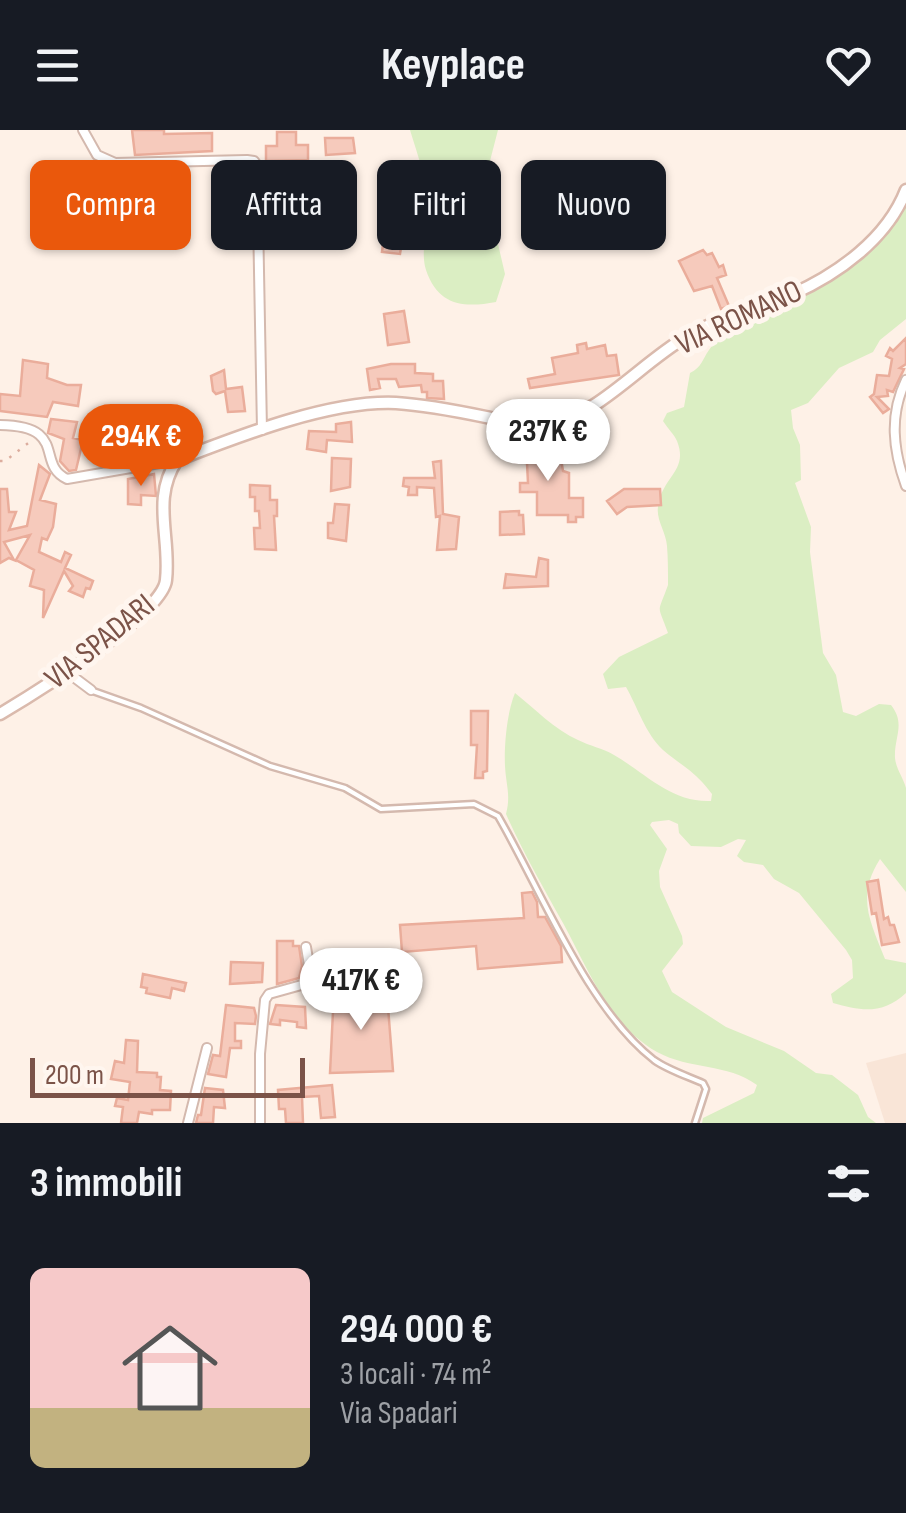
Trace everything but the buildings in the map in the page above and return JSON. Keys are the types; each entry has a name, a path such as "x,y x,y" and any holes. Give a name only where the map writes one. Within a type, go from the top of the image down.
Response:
{"street":[{"path":"0,425 28,426 42,436 50,447 57,471 68,479 177,460 262,430 257,165 246,160 114,164 97,154 84,130"},
{"name":"VIA ROMANO","path":"262,430 355,404 372,403 448,409 536,427 567,420 687,336 792,295 836,272 871,242 900,206 906,190"},
{"path":"906,380 894,412 896,455 906,486"},
{"name":"VIA SPADARI","path":"0,714 68,672 164,591 162,504 167,475 177,460"},
{"path":"68,672 91,690"},
{"path":"260,1123 265,1000 269,994 305,984 310,972 306,947"},
{"path":"188,1123 206,1048"}],"lane":[{"path":"91,690 270,766 346,788 381,809 474,804 498,816 594,994 657,1062 703,1083 706,1089 695,1123"}],"path":[{"path":"0,461 6,461 42,436"}],"shaded area":[{"path":"906,1053 906,1123 885,1123 866,1063"}],"green space":[{"path":"410,130 498,130 490,160 419,160"},
{"path":"906,207 906,319 880,340 873,352 839,368 808,403 791,410 800,445 801,480 795,483 811,527 810,552 823,653 836,675 843,712 856,716 879,704 891,705 898,718 895,758 906,788 906,892 880,859 867,897 870,921 885,959 906,963 906,993 880,1008 833,1003 831,994 853,978 852,960 799,893 774,879 763,865 744,862 737,856 746,840 738,839 721,847 691,846 679,833 678,824 669,820 652,822 650,825 667,849 659,871 660,887 683,944 662,971 672,992 726,1027 784,1051 816,1073 832,1075 858,1095 868,1117 876,1123 702,1123 703,1118 754,1093 757,1085 733,1073 657,1052 626,1027 601,995 506,814 505,748 510,709 515,693 561,731 614,755 660,786 684,797 711,801 712,794 699,779 657,743 626,687 608,689 603,674 619,657 668,633 660,609 668,585 668,565 658,507 680,460 680,451 663,421 667,413 684,407 690,373 716,342 750,317 817,287 846,268"},
{"path":"424,250 499,250 505,274 496,302 473,305 445,298 431,282"}]}
